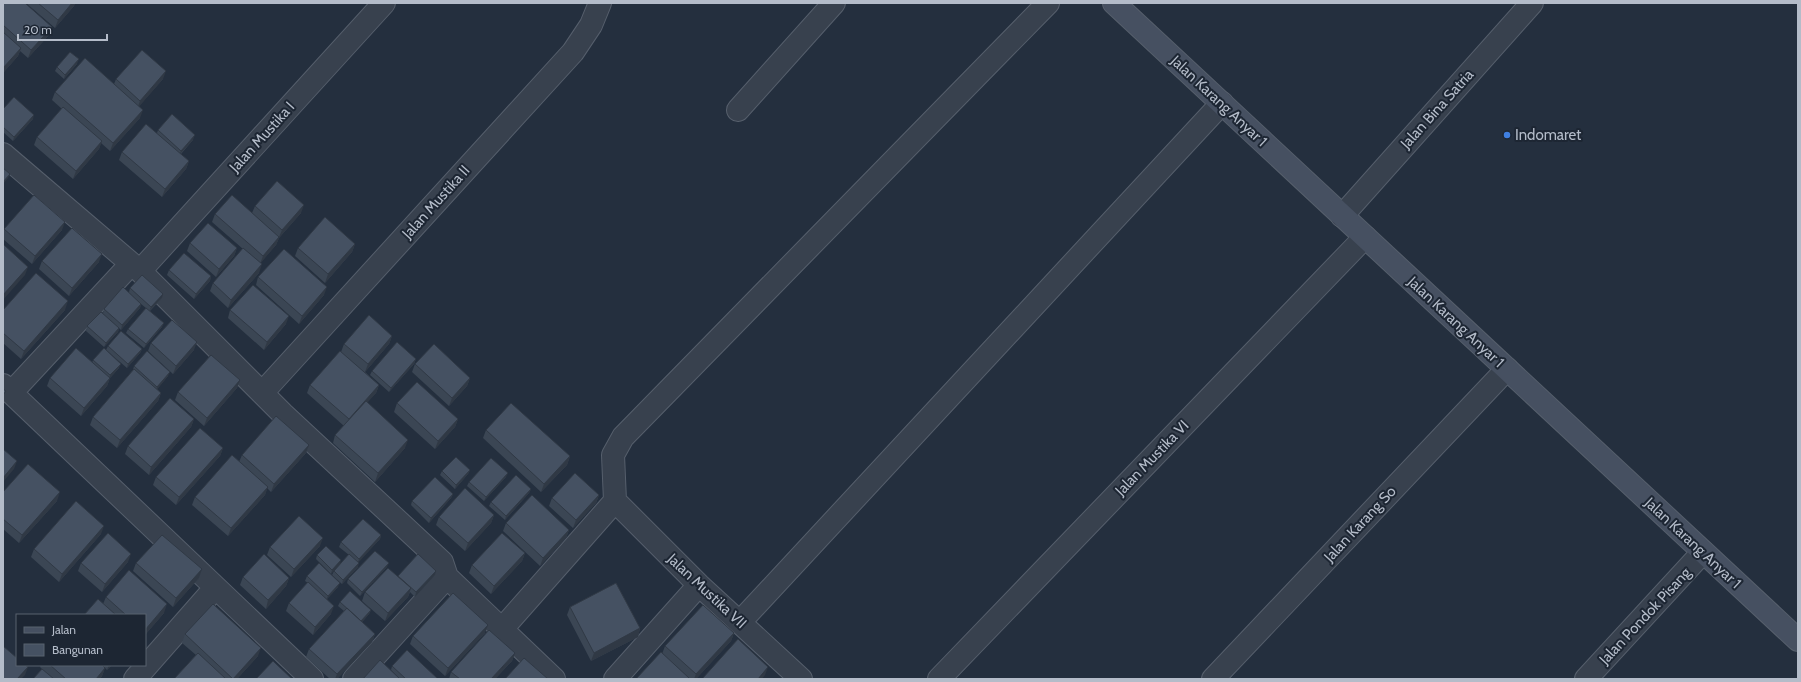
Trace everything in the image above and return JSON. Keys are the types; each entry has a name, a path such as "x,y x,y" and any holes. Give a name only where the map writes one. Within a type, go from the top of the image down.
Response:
{"main road":[{"name":"Jalan Karang Anyar 1","path":"1114,3 1798,640"}],"street":[{"name":"Jalan Mustika I","path":"7,389 135,268 384,3"},
{"name":"Jalan Mustika II","path":"262,393 573,52 591,25 600,3"},
{"path":"738,110 834,3"},
{"path":"502,629 615,501 613,455 623,437 1048,3"},
{"name":"Jalan Bina Satria","path":"1342,216 1532,3"},
{"path":"740,622 1222,103"},
{"path":"3,154 135,268 262,393 442,562 447,577 554,679"},
{"name":"Jalan Mustika VI","path":"939,679 1365,237"},
{"name":"Jalan Karang So","path":"1213,679 1507,369"},
{"path":"7,389 312,679"},
{"name":"Jalan Mustika VII","path":"615,501 699,585 801,679"},
{"name":"Jalan Pondok Pisang","path":"1586,679 1704,552"},
{"path":"354,679 447,577"},
{"path":"615,679 699,585"},
{"path":"135,679 215,588"}],"building":[{"path":"3,3 25,3 52,27 31,50 3,25"},
{"path":"38,3 72,3 58,20"},
{"path":"3,32 21,48 3,68"},
{"path":"142,50 166,71 140,101 116,79"},
{"path":"70,52 79,59 65,75 57,67"},
{"path":"85,58 143,110 113,143 55,92"},
{"path":"14,97 34,115 14,137 3,127 3,109"},
{"path":"63,107 102,141 76,171 37,137"},
{"path":"172,114 195,135 181,151 158,130"},
{"path":"146,124 189,161 165,189 122,152"},
{"path":"3,168 10,174 3,182"},
{"path":"277,181 304,205 282,230 255,206"},
{"path":"34,195 65,222 35,256 4,229"},
{"path":"232,195 279,237 263,256 215,214"},
{"path":"325,217 355,244 328,274 298,248"},
{"path":"208,223 237,248 219,269 190,243"},
{"path":"72,228 102,254 72,288 42,261"},
{"path":"3,244 28,267 3,295"},
{"path":"243,248 262,264 231,300 213,283"},
{"path":"284,249 327,287 302,316 258,277"},
{"path":"184,253 211,276 196,294 169,270"},
{"path":"36,273 68,301 24,351 3,333 3,310"},
{"path":"142,275 163,294 151,307 130,288"},
{"path":"253,285 289,316 267,342 230,310"},
{"path":"123,287 141,304 122,325 104,309"},
{"path":"146,308 164,323 146,344 128,329"},
{"path":"101,312 119,328 106,343 87,326"},
{"path":"369,315 392,336 368,364 344,344"},
{"path":"172,320 197,342 176,366 151,343"},
{"path":"121,331 142,349 128,364 108,346"},
{"path":"397,342 416,359 391,388 372,371"},
{"path":"434,344 470,378 452,398 415,364"},
{"path":"76,348 110,378 84,408 50,378"},
{"path":"104,348 121,364 110,375 93,360"},
{"path":"147,351 170,372 157,387 134,366"},
{"path":"340,351 379,385 349,419 310,385"},
{"path":"211,355 240,380 207,418 178,392"},
{"path":"134,369 161,393 120,440 93,417"},
{"path":"417,382 458,419 438,441 397,403"},
{"path":"170,398 194,419 151,467 128,446"},
{"path":"366,401 408,440 378,473 335,435"},
{"path":"511,403 570,456 544,484 486,430"},
{"path":"276,416 309,445 274,484 242,455"},
{"path":"200,428 223,448 179,497 156,477"},
{"path":"3,449 17,461 3,478"},
{"path":"232,455 268,487 231,528 195,497"},
{"path":"456,457 470,470 456,485 442,471"},
{"path":"491,458 508,473 486,497 469,482"},
{"path":"28,464 60,492 22,535 3,519 3,492"},
{"path":"575,473 599,495 576,520 552,498"},
{"path":"516,475 531,489 506,516 491,502"},
{"path":"435,477 453,494 431,518 412,501"},
{"path":"465,488 494,515 468,543 439,517"},
{"path":"532,495 569,530 543,558 506,523"},
{"path":"76,501 104,526 62,574 34,549"},
{"path":"299,516 323,538 294,569 270,547"},
{"path":"363,519 381,535 359,559 341,542"},
{"path":"108,533 131,554 105,584 81,563"},
{"path":"502,533 525,553 494,586 472,565"},
{"path":"162,535 202,569 176,598 136,563"},
{"path":"326,546 341,560 332,570 317,555"},
{"path":"375,551 389,563 362,592 348,579"},
{"path":"264,554 289,578 268,600 243,577"},
{"path":"349,554 359,563 343,580 334,571"},
{"path":"418,554 436,571 416,592 398,576"},
{"path":"319,563 340,583 328,596 307,576"},
{"path":"388,568 411,588 388,613 365,592"},
{"path":"129,570 167,604 146,629 146,614 125,614 106,597"},
{"path":"308,582 334,606 315,627 289,603"},
{"path":"616,583 640,628 594,653 570,607"},
{"path":"350,591 371,610 361,621 340,602"},
{"path":"453,593 488,625 448,668 413,636"},
{"path":"98,599 115,614 85,614"},
{"path":"213,604 261,648 233,679 185,634"},
{"path":"703,605 734,633 696,674 665,646"},
{"path":"347,608 375,634 337,674 309,649"},
{"path":"489,630 515,653 491,679 460,679 451,672"},
{"path":"738,639 768,667 758,679 702,679"},
{"path":"3,646 16,657 16,666 28,667 17,679 3,678"},
{"path":"407,650 438,679 406,679 392,666"},
{"path":"661,652 689,678 636,679"},
{"path":"198,653 226,679 174,679"},
{"path":"524,658 548,679 505,679"},
{"path":"380,660 400,679 363,679"},
{"path":"273,661 292,679 256,679"},
{"path":"51,666 103,666 105,668 96,679 66,679"},
{"path":"42,669 54,679 33,679"}],"place":[{"name":"Indomaret","path":"1507,135"}]}
